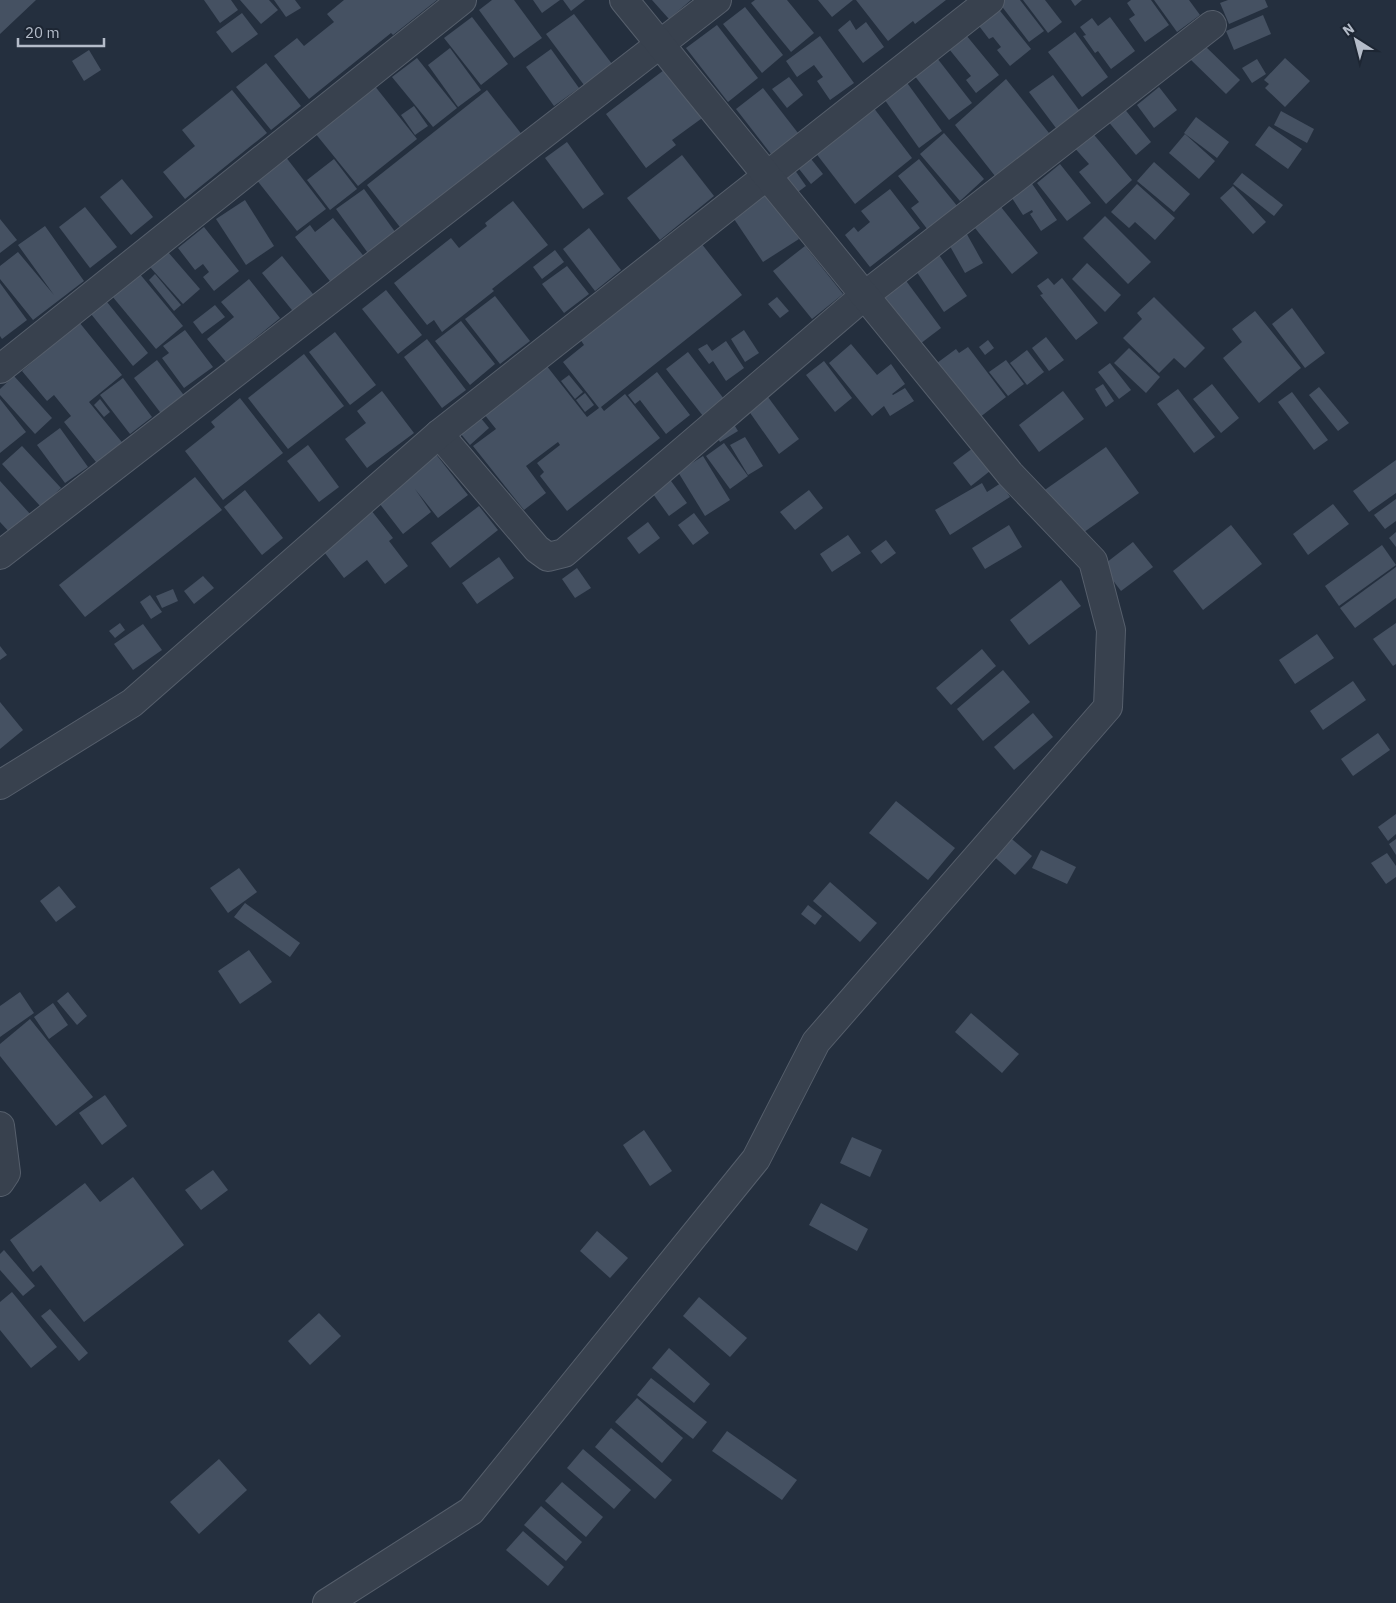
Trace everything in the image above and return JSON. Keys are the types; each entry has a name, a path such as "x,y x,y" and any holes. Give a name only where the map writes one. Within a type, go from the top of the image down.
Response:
{"street":[{"path":"0,369 462,0"},
{"path":"327,1603 471,1511 756,1159 816,1042 1108,707 1111,630 1093,561 1010,474 624,0"},
{"path":"0,555 717,0"},
{"path":"0,784 132,703 440,434 990,0"},
{"path":"440,434 537,549 548,557 564,553 864,296 1212,25"},
{"path":"0,1126 6,1173 0,1182"}],"building":[{"path":"0,0 36,0 0,34"},
{"path":"204,0 231,0 238,10 220,23"},
{"path":"240,0 269,0 278,10 261,24"},
{"path":"274,0 295,0 301,8 286,17"},
{"path":"344,0 437,0 393,35 391,33 309,99 274,56 297,38 304,46 334,22 327,14"},
{"path":"492,0 514,0 542,38 514,58 479,10"},
{"path":"533,0 560,0 542,13"},
{"path":"563,0 585,0 571,11"},
{"path":"652,0 691,0 669,19"},
{"path":"755,0 787,0 814,33 791,52 751,3"},
{"path":"818,0 853,0 832,17"},
{"path":"856,0 946,0 915,24 913,21 888,41"},
{"path":"997,0 1020,0 1044,31 1029,42"},
{"path":"1023,0 1045,0 1062,22 1048,33"},
{"path":"1071,0 1082,0 1075,6"},
{"path":"1131,0 1151,0 1169,25 1145,42 1129,19 1135,15 1127,3"},
{"path":"1154,0 1189,0 1200,15 1177,32"},
{"path":"1228,0 1265,0 1268,7 1229,24 1220,3"},
{"path":"992,1 1031,49 1010,66 997,50 1001,47 993,37 989,39 976,22"},
{"path":"745,7 783,55 762,73 723,24"},
{"path":"242,13 258,34 232,53 216,32"},
{"path":"574,14 612,64 584,85 546,34"},
{"path":"1263,15 1271,34 1234,50 1226,31"},
{"path":"472,17 508,64 481,85 444,38"},
{"path":"1110,17 1135,51 1111,69 1098,51 1095,53 1083,36 1086,35 1080,27 1092,18 1098,26"},
{"path":"850,20 856,30 866,22 884,47 863,63 838,30"},
{"path":"717,25 758,78 728,102 686,48"},
{"path":"1075,32 1108,77 1082,97 1048,52"},
{"path":"966,35 999,75 976,93 966,80 971,76 949,49"},
{"path":"820,36 854,83 830,100 817,81 823,77 814,65 797,77 786,61"},
{"path":"1204,45 1240,80 1226,94 1190,59"},
{"path":"450,48 481,90 458,107 428,65"},
{"path":"551,49 579,88 554,106 526,67"},
{"path":"89,50 101,70 84,81 72,61"},
{"path":"417,58 457,108 433,127 392,77"},
{"path":"937,58 972,103 949,120 914,75"},
{"path":"1285,58 1310,81 1285,107 1265,88 1269,84 1264,80"},
{"path":"1257,59 1266,74 1252,83 1242,68"},
{"path":"266,63 301,106 271,130 236,87"},
{"path":"668,67 705,116 672,140 676,145 646,168 606,114"},
{"path":"1053,75 1079,110 1056,128 1029,92"},
{"path":"789,77 803,95 787,108 772,89"},
{"path":"1006,79 1049,133 995,176 955,125"},
{"path":"905,80 942,131 919,148 882,96"},
{"path":"374,85 417,139 358,186 315,133"},
{"path":"1159,87 1177,110 1154,128 1137,105"},
{"path":"763,88 798,133 771,154 736,109"},
{"path":"232,90 267,133 185,199 163,172 195,146 182,130"},
{"path":"487,90 523,136 403,231 367,185"},
{"path":"414,106 428,126 415,135 401,115"},
{"path":"873,107 912,158 855,204 815,152"},
{"path":"1123,107 1151,142 1136,155 1107,120"},
{"path":"1281,111 1314,129 1307,143 1274,125"},
{"path":"1196,117 1229,142 1217,158 1184,133"},
{"path":"1269,126 1302,149 1288,169 1255,145"},
{"path":"1090,130 1132,180 1106,204 1079,172 1089,164 1072,145"},
{"path":"944,133 984,179 960,201 920,154"},
{"path":"1185,134 1215,161 1199,179 1169,153"},
{"path":"567,142 604,194 583,209 545,158"},
{"path":"804,150 823,174 811,184 792,160"},
{"path":"682,155 714,196 660,240 627,198"},
{"path":"285,156 326,209 297,231 256,179"},
{"path":"334,159 357,189 330,210 307,180"},
{"path":"919,159 958,207 928,230 911,208 919,202 898,176"},
{"path":"1154,162 1190,194 1174,212 1137,181"},
{"path":"1060,164 1091,203 1067,221 1037,183"},
{"path":"792,166 806,186 794,195 780,175"},
{"path":"1242,173 1283,205 1274,216 1233,184"},
{"path":"1026,175 1057,220 1041,231 1030,214 1033,212 1032,210 1023,215 1010,195"},
{"path":"122,179 153,217 131,235 100,197"},
{"path":"1137,184 1175,218 1155,240 1135,222 1129,228 1111,212"},
{"path":"1233,186 1266,222 1253,234 1220,198"},
{"path":"364,189 401,240 373,260 336,209"},
{"path":"767,189 799,239 763,262 730,213"},
{"path":"890,189 920,228 870,267 845,235 854,227 858,232 870,222 861,211"},
{"path":"245,200 274,246 246,265 216,219"},
{"path":"513,201 548,245 492,289 494,291 442,332 434,320 427,325 394,283 451,238 459,248 487,226 485,223"},
{"path":"85,207 117,247 90,268 59,227"},
{"path":"1001,207 1038,253 1012,274 975,228"},
{"path":"1105,216 1151,262 1128,284 1083,238"},
{"path":"333,218 370,264 337,290 295,237 310,225 315,232"},
{"path":"0,219 17,240 0,253"},
{"path":"45,226 84,281 33,320 0,279 0,266 18,252 54,295 18,245"},
{"path":"204,227 239,271 214,291 203,277 209,272 203,264 195,270 178,248"},
{"path":"589,228 621,270 595,291 563,249"},
{"path":"964,229 983,263 965,273 946,239"},
{"path":"701,243 742,295 601,407 604,411 625,394 660,438 567,511 540,476 544,472 537,463 560,445 558,442 526,466 546,493 524,510 473,446 496,429 484,414 546,365 587,417 599,408 563,362 584,345 580,339"},
{"path":"805,246 843,294 812,319 773,271"},
{"path":"935,249 967,296 944,312 912,265"},
{"path":"555,250 564,262 542,279 533,267"},
{"path":"168,252 200,289 183,304 150,267"},
{"path":"282,256 317,299 296,315 262,273"},
{"path":"1087,263 1121,295 1105,312 1072,279"},
{"path":"567,266 589,294 564,313 542,284"},
{"path":"139,273 183,326 156,349 112,296"},
{"path":"155,274 181,305 174,311 149,280"},
{"path":"901,274 941,328 912,350 871,297"},
{"path":"1048,278 1054,285 1062,278 1098,323 1076,340 1040,295 1043,294 1037,286"},
{"path":"249,279 280,318 226,362 207,339 234,317 221,302"},
{"path":"0,283 27,320 2,339 0,336"},
{"path":"386,290 422,335 398,354 362,309"},
{"path":"495,296 530,341 500,364 465,319"},
{"path":"777,297 789,311 780,318 768,304"},
{"path":"1154,297 1205,348 1185,368 1174,358 1159,373 1123,338 1142,319 1137,313"},
{"path":"107,302 148,353 133,366 91,314"},
{"path":"215,305 225,317 202,334 193,322"},
{"path":"1292,308 1325,353 1305,368 1272,324"},
{"path":"1255,311 1301,368 1259,403 1223,358 1242,342 1232,329"},
{"path":"461,321 495,364 470,385 435,341"},
{"path":"79,322 122,375 89,402 125,446 100,467 64,422 71,416 54,395 47,401 22,371"},
{"path":"185,330 213,367 184,388 162,358 169,353 163,346"},
{"path":"744,330 759,353 745,362 731,339"},
{"path":"335,332 376,385 350,405 309,352"},
{"path":"1046,337 1064,360 1049,371 1032,348"},
{"path":"427,339 466,390 442,408 404,357"},
{"path":"988,340 994,348 985,355 979,347"},
{"path":"726,341 744,368 726,381 713,361 709,364 698,349 707,344 712,351"},
{"path":"851,344 877,375 891,364 905,384 892,394 905,388 914,401 890,416 884,406 872,416 829,363"},
{"path":"968,347 1006,397 975,421 937,363 956,349 959,353"},
{"path":"1129,348 1160,377 1146,393 1114,363"},
{"path":"1027,350 1044,372 1027,385 1010,363"},
{"path":"688,352 724,399 703,416 666,369"},
{"path":"304,354 344,406 288,449 248,398"},
{"path":"157,360 186,398 163,416 134,378"},
{"path":"1006,360 1024,384 1008,396 989,372"},
{"path":"824,361 852,398 835,412 806,375"},
{"path":"1110,363 1131,390 1119,399 1098,372"},
{"path":"657,372 690,415 666,434 640,400 635,404 628,395"},
{"path":"569,375 583,392 575,399 561,381"},
{"path":"14,376 52,418 35,434 0,395 0,389"},
{"path":"123,378 152,417 130,434 100,395"},
{"path":"1103,384 1114,401 1106,407 1095,389"},
{"path":"1212,384 1239,418 1221,433 1193,399"},
{"path":"1319,387 1349,423 1338,431 1309,395"},
{"path":"1178,389 1215,437 1194,453 1157,404"},
{"path":"382,391 414,433 367,468 345,439 366,423 357,411"},
{"path":"1063,391 1084,419 1039,452 1019,425"},
{"path":"1292,392 1328,440 1314,450 1278,402"},
{"path":"585,393 594,405 585,412 576,400"},
{"path":"765,393 799,439 779,454 746,407"},
{"path":"240,398 283,453 223,500 185,451 215,427 211,422"},
{"path":"0,399 26,432 0,453"},
{"path":"100,399 110,412 104,417 94,405"},
{"path":"480,417 489,428 470,445 461,434"},
{"path":"730,418 738,431 720,442 712,429"},
{"path":"60,428 88,467 65,483 37,445"},
{"path":"745,437 763,466 748,475 730,445"},
{"path":"724,443 748,476 730,489 706,456"},
{"path":"308,445 339,487 319,502 287,461"},
{"path":"22,446 61,488 41,507 2,464"},
{"path":"1106,447 1139,493 1080,535 1039,494"},
{"path":"973,448 990,471 971,486 953,463"},
{"path":"435,453 468,495 438,518 415,489 431,512 403,534 376,499"},
{"path":"703,456 730,500 705,516 678,472"},
{"path":"1396,460 1396,493 1369,512 1353,491"},
{"path":"666,474 687,503 669,516 648,487"},
{"path":"195,477 222,510 85,617 59,585"},
{"path":"0,481 31,515 11,534 0,522"},
{"path":"982,483 987,492 1001,483 1010,497 950,535 935,510"},
{"path":"245,490 283,538 262,555 224,507"},
{"path":"809,490 823,508 795,530 780,512"},
{"path":"1396,499 1396,521 1385,529 1374,515"},
{"path":"1333,504 1349,524 1308,555 1293,534"},
{"path":"367,505 393,538 389,541 408,566 385,584 367,560 344,578 318,544"},
{"path":"479,506 498,530 450,568 431,543"},
{"path":"694,513 709,533 693,545 678,525"},
{"path":"648,522 660,538 639,554 627,538"},
{"path":"1009,525 1022,547 985,569 972,548"},
{"path":"1231,525 1262,564 1203,610 1173,571"},
{"path":"1396,532 1396,547 1389,538"},
{"path":"848,535 861,553 832,572 820,554"},
{"path":"886,540 896,553 881,564 871,551"},
{"path":"1133,542 1153,567 1121,591 1102,566"},
{"path":"1382,545 1396,565 1339,606 1325,586"},
{"path":"499,557 514,578 477,604 462,583"},
{"path":"1396,567 1396,598 1355,628 1340,608"},
{"path":"577,568 591,588 575,598 562,579"},
{"path":"203,576 214,588 194,604 184,591"},
{"path":"1061,580 1081,606 1029,645 1010,620"},
{"path":"173,589 178,601 162,608 156,596"},
{"path":"150,595 162,612 151,619 140,602"},
{"path":"120,623 125,630 115,638 109,631"},
{"path":"1396,623 1396,664 1393,666 1373,639"},
{"path":"143,624 162,650 133,670 114,644"},
{"path":"1317,634 1334,658 1295,684 1279,660"},
{"path":"0,646 7,655 0,660"},
{"path":"982,649 996,666 951,705 936,688"},
{"path":"1003,670 1030,702 983,741 957,709"},
{"path":"1353,681 1366,700 1323,730 1310,711"},
{"path":"0,702 23,730 0,749"},
{"path":"1033,713 1053,737 1014,770 994,747"},
{"path":"1378,733 1390,750 1353,776 1341,759"},
{"path":"896,801 955,848 928,880 869,833"},
{"path":"1396,814 1396,834 1388,841 1378,827"},
{"path":"1006,834 1032,856 1015,875 990,853"},
{"path":"1396,839 1396,855 1389,844"},
{"path":"1041,850 1076,867 1067,884 1032,868"},
{"path":"1387,853 1396,866 1396,877 1386,884 1371,863"},
{"path":"239,868 257,892 228,913 210,888"},
{"path":"830,882 877,923 860,942 813,901"},
{"path":"59,886 76,907 56,922 40,901"},
{"path":"245,903 300,943 290,957 234,917"},
{"path":"808,905 822,916 815,925 801,914"},
{"path":"249,950 272,982 240,1004 218,971"},
{"path":"20,992 34,1013 0,1037 0,1006"},
{"path":"68,992 87,1016 77,1025 57,1001"},
{"path":"53,1003 68,1025 49,1039 34,1017"},
{"path":"971,1013 1019,1054 1002,1073 955,1032"},
{"path":"30,1019 93,1097 56,1126 0,1056 0,1044"},
{"path":"105,1095 127,1126 102,1145 79,1113"},
{"path":"644,1130 672,1171 650,1186 623,1145"},
{"path":"852,1137 882,1150 870,1177 840,1163"},
{"path":"213,1170 228,1190 201,1210 185,1190"},
{"path":"133,1177 184,1245 84,1322 41,1265 33,1272 10,1240 85,1183 100,1202"},
{"path":"821,1203 868,1229 857,1251 809,1225"},
{"path":"597,1231 628,1258 610,1278 580,1251"},
{"path":"4,1250 35,1286 23,1296 0,1270 0,1254"},
{"path":"12,1292 57,1347 31,1368 0,1330 0,1302"},
{"path":"699,1297 747,1338 730,1357 683,1316"},
{"path":"50,1309 88,1353 79,1361 41,1316"},
{"path":"319,1313 341,1336 310,1365 288,1341"},
{"path":"669,1348 710,1384 694,1403 652,1368"},
{"path":"651,1378 707,1422 693,1439 637,1395"},
{"path":"637,1398 683,1438 662,1463 615,1422"},
{"path":"611,1428 672,1480 655,1499 595,1447"},
{"path":"727,1431 797,1480 782,1500 712,1451"},
{"path":"583,1449 631,1490 614,1509 567,1468"},
{"path":"219,1459 247,1490 199,1534 170,1502"},
{"path":"562,1482 603,1517 586,1537 545,1501"},
{"path":"541,1506 582,1542 566,1561 524,1525"},
{"path":"523,1531 564,1567 548,1586 506,1550"}]}
